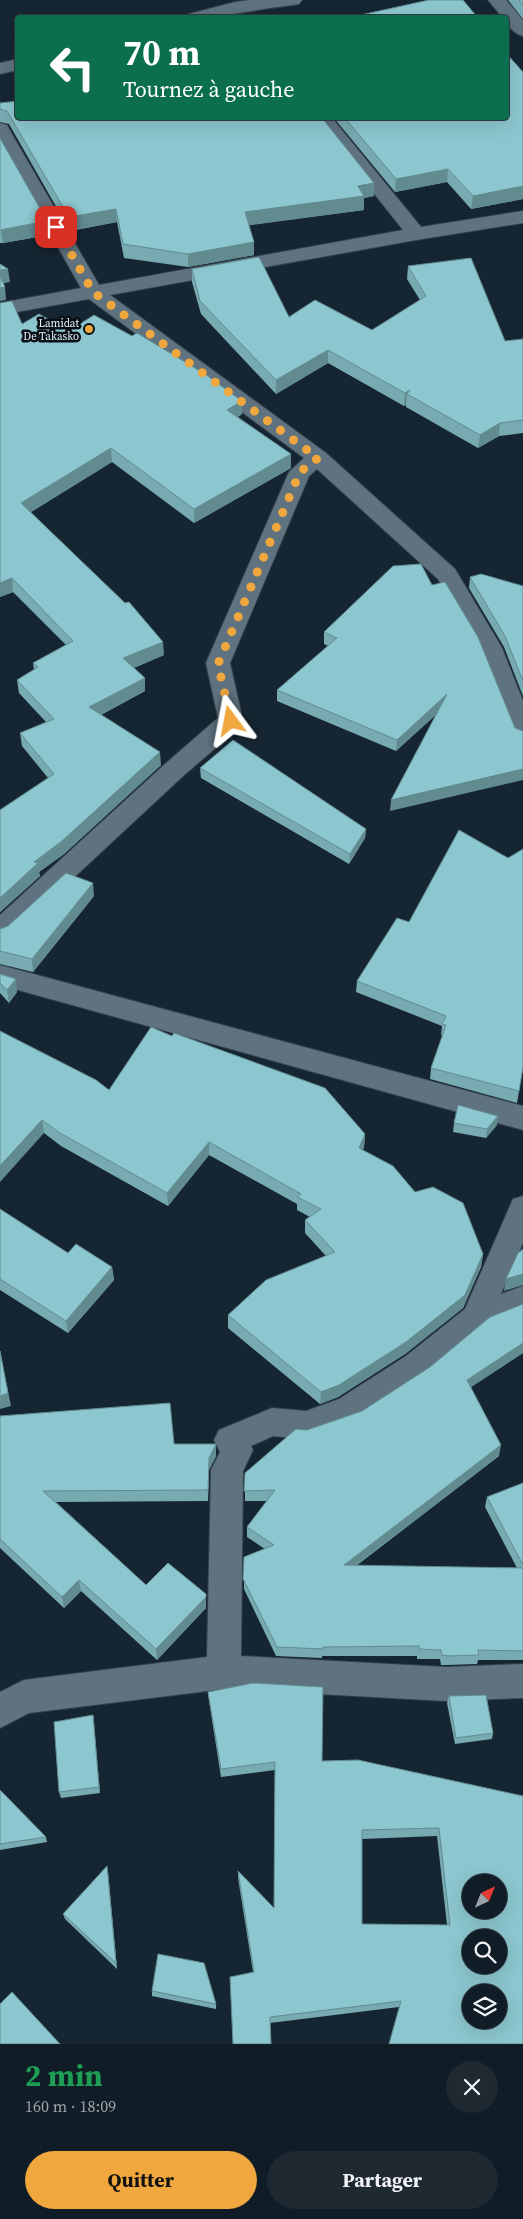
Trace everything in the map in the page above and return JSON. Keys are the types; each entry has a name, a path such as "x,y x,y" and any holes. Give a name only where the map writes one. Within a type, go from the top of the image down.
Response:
{"street":[{"path":"207,15 236,8 293,0"},
{"path":"497,0 523,31"},
{"path":"0,69 15,65"},
{"path":"325,120 416,234"},
{"path":"0,129 93,292 318,458 447,574 490,648 523,732"},
{"path":"0,309 416,234 523,217"},
{"path":"0,930 174,770 231,721 218,664 300,472 318,458"},
{"path":"0,975 523,1118"},
{"path":"476,1318 523,1208"},
{"path":"224,1672 227,1470 237,1450 230,1440 272,1422 306,1425 350,1410 417,1366 476,1318 523,1299"},
{"path":"0,1711 24,1697 224,1672 446,1684 523,1681"}],"building":[{"path":"429,0 463,0 476,15 361,15"},
{"path":"509,56 523,72 523,186 473,196 448,169 396,179 347,120 509,120"},
{"path":"15,101 15,120 324,120 374,183 358,186 364,196 245,212 254,242 188,254 123,244 116,209 69,217 7,111 0,109 0,103"},
{"path":"0,138 47,221 0,230"},
{"path":"259,257 289,317 315,300 372,330 426,296 408,266 471,258 505,341 523,339 523,420 500,423 480,435 407,394 410,390 405,393 328,350 276,380 200,301 192,269"},
{"path":"0,264 8,269 0,270"},
{"path":"0,276 5,287 0,288"},
{"path":"12,301 22,324 39,314 69,331 94,315 132,336 137,333 205,374 242,401 227,410 291,454 194,509 111,448 21,503 125,603 129,602 163,642 123,658 145,678 89,707 160,752 62,841 34,862 38,863 0,898 0,810 54,774 20,733 54,719 17,680 38,667 33,663 73,641 12,578 0,583 0,303"},
{"path":"421,564 432,585 445,582 478,637 515,728 523,731 523,769 391,800 447,694 397,740 277,690 337,638 324,632 393,566"},
{"path":"481,574 523,586 523,681 505,636 470,577"},
{"path":"233,740 366,829 350,854 200,768"},
{"path":"459,830 508,858 523,849 523,1067 519,1091 431,1068 446,1025 442,1024 446,1016 357,981 397,918 409,922"},
{"path":"66,873 93,883 32,959 0,951 0,929 8,926"},
{"path":"0,974 16,979 7,990 0,983"},
{"path":"151,1027 172,1036 174,1033 325,1088 365,1134 359,1148 393,1166 415,1192 433,1187 463,1203 483,1254 465,1295 406,1342 339,1385 321,1392 228,1315 266,1280 335,1252 305,1220 321,1209 297,1197 301,1194 209,1142 167,1193 60,1133 42,1120 0,1166 0,1031 96,1080 109,1090"},
{"path":"458,1105 498,1116 487,1129 454,1123"},
{"path":"0,1209 68,1253 76,1244 112,1267 66,1321 0,1279"},
{"path":"523,1249 523,1274 506,1279 518,1253"},
{"path":"523,1304 523,1343 467,1380 501,1445 344,1565 523,1568 523,1651 478,1650 479,1655 448,1656 442,1655 441,1650 419,1649 419,1646 323,1647 323,1649 277,1647 243,1579 244,1557 274,1545 247,1527 275,1490 244,1491 245,1473 296,1429 307,1430 362,1411 430,1367 490,1317"},
{"path":"0,1351 8,1393 0,1396"},
{"path":"170,1403 174,1444 216,1444 209,1458 208,1490 43,1491 146,1585 168,1563 206,1594 206,1597 156,1649 79,1580 62,1597 0,1539 0,1416"},
{"path":"523,1483 523,1565 487,1497"},
{"path":"253,1683 323,1687 322,1761 358,1760 523,1796 523,2044 389,2044 401,2001 270,2017 271,2044 233,2044 230,1977 254,1972 238,1871 274,1908 275,1762 221,1769 208,1692","holes":["439,1828 450,1925 362,1924 362,1830"]},
{"path":"486,1695 493,1733 456,1738 449,1696"},
{"path":"93,1715 99,1787 59,1792 54,1722"},
{"path":"0,1790 46,1837 0,1844"},
{"path":"107,1866 116,1963 63,1914"},
{"path":"158,1954 204,1963 216,2004 152,1991"},
{"path":"12,1992 60,2044 0,2044 0,2004"}],"place":[{"name":"Lamidat De Takasko","path":"89,329"}],"route":[{"path":"56,227 93,292 318,458 300,472 268,542 218,664 231,721"}]}
